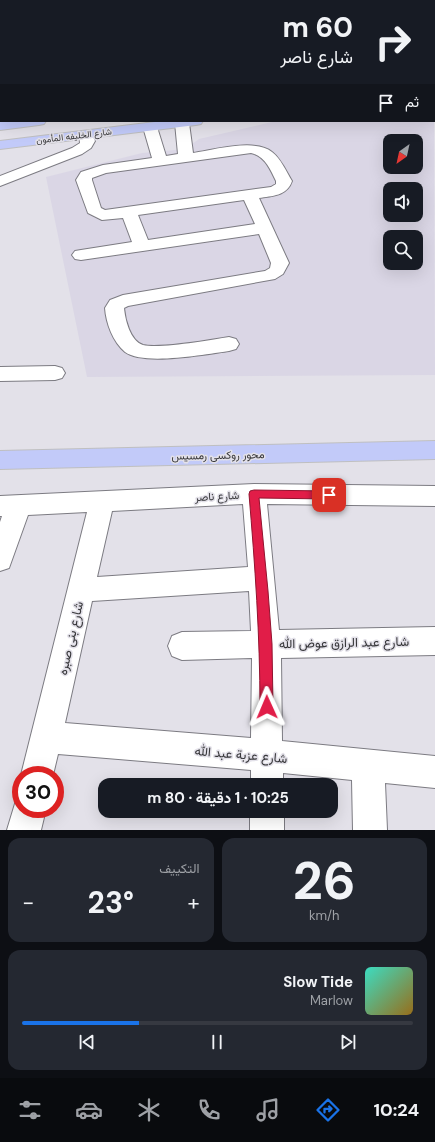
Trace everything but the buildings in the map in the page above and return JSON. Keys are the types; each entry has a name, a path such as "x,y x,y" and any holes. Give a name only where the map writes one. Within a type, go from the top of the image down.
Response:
{"main road":[{"name":"شارع الخليفه المأمون","path":"0,126 31,122"},
{"path":"102,122 104,126 116,131"},
{"name":"شارع الخليفه المأمون","path":"0,145 189,122"},
{"path":"0,130 4,134 0,141"},
{"name":"محور روكسى رمسيس","path":"0,460 435,450"}],"street":[{"path":"182,123 186,157"},
{"path":"150,127 160,161"},
{"path":"0,181 77,151 86,145 88,141 86,134"},
{"path":"251,149 264,151 268,154 284,181 283,185 274,191 250,195 108,215 97,213 94,210 84,180 86,175 103,169 160,161 251,149"},
{"path":"229,344 156,352 137,350 125,341 114,308 122,301 273,274 278,270 280,263 250,195"},
{"path":"129,212 142,246"},
{"path":"81,255 264,228"},
{"path":"0,374 55,373"},
{"path":"254,494 262,578 266,644 267,770"},
{"name":"شارع ناصر","path":"9,506 254,494 435,496"},
{"name":"شارع بنى صبره","path":"39,766 102,502"},
{"path":"0,560 9,506"},
{"path":"81,590 262,578"},
{"name":"شارع عبد الرازق عوض الله","path":"182,646 435,641"},
{"name":"شارع عزبة عبد الله","path":"46,738 267,770 368,766 435,772"},
{"path":"368,766 370,830"},
{"path":"24,830 27,818"},
{"path":"267,818 267,830"}],"shaded area":[{"path":"272,122 434,122 435,375 87,377 46,177 142,153 185,149 199,139"}],"route":[{"path":"267,707 263,591 254,494 329,495"}]}
